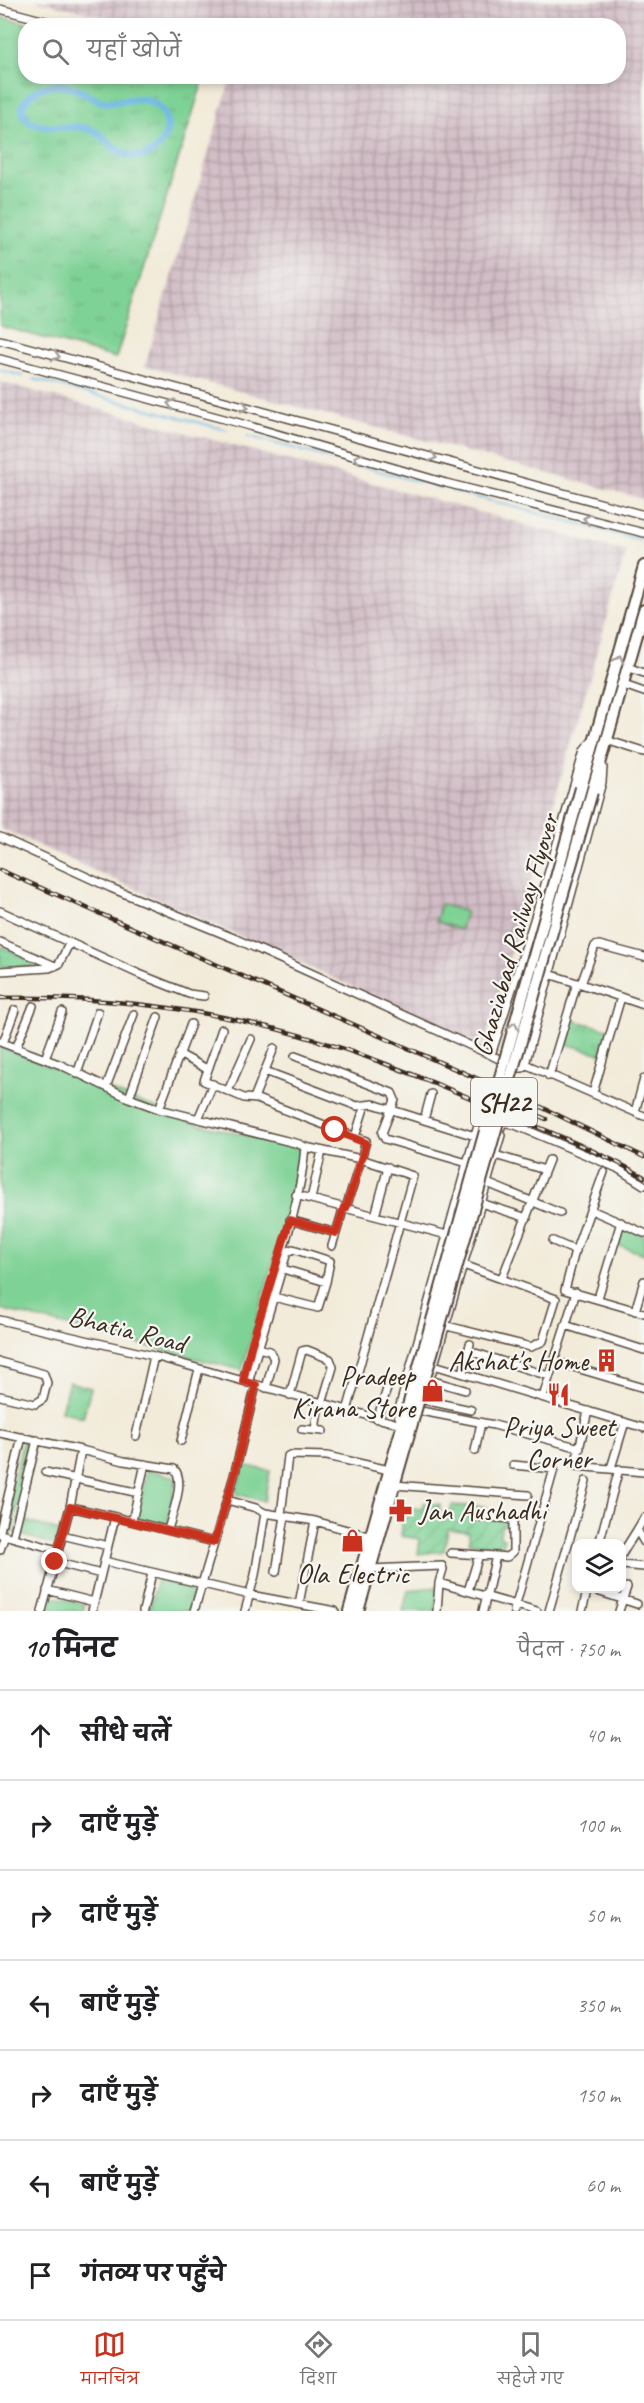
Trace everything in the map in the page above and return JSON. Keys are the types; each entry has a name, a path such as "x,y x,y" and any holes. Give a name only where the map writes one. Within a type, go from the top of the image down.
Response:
{"highway":[{"name":"SH22","path":"602,741 644,566"},
{"name":"SH22","path":"617,683 639,648 644,610"},
{"name":"Ghaziabad Railway Flyover","path":"414,1410 581,788 602,741"},
{"name":"Ghaziabad Railway Flyover","path":"406,1425 414,1410 592,792 602,741"},
{"name":"SH22","path":"358,1611 370,1569 374,1538 389,1470 406,1425"},
{"name":"SH22","path":"349,1611 394,1485 406,1425"}],"street":[{"path":"0,9 34,18"},
{"path":"0,340 644,515"},
{"path":"0,359 227,420 446,483 644,533"},
{"path":"627,667 644,673"},
{"path":"617,683 644,692"},
{"path":"491,1055 584,752 602,741 644,752"},
{"path":"0,837 111,888 236,939 517,1068 523,1068 602,782 602,741"},
{"path":"0,911 69,944 183,992 204,996"},
{"path":"0,942 55,966"},
{"path":"0,971 55,966 69,944"},
{"path":"549,1076 579,984 595,946 599,945 644,957"},
{"path":"520,965 644,1005"},
{"path":"593,1093 621,997"},
{"path":"16,1048 33,1006"},
{"path":"15,1010 1,1043 45,1059 129,1098 198,1119 361,1159 413,1176 347,1411"},
{"path":"45,1059 62,1012"},
{"path":"77,1074 99,1012"},
{"path":"106,1087 134,1014"},
{"path":"129,1098 158,1017"},
{"path":"159,1108 191,1024"},
{"path":"222,1029 204,1081 250,1099 254,1098 366,1143 332,1246"},
{"path":"228,1091 251,1039"},
{"path":"254,1098 274,1048"},
{"path":"179,1054 207,1069"},
{"path":"296,1056 392,1094 396,1100 382,1133 385,1139 467,1163"},
{"path":"525,1064 644,1116"},
{"path":"265,1071 357,1106 374,1104 474,1136"},
{"path":"635,1112 644,1079"},
{"path":"198,1119 213,1084"},
{"path":"424,1120 431,1094"},
{"path":"355,1137 365,1106"},
{"path":"414,1410 424,1400 501,1135 499,1131 504,1122 616,1168 644,1185"},
{"path":"406,1425 398,1414 399,1408 474,1136 481,1124 499,1131"},
{"path":"245,1382 251,1347 290,1220 305,1147"},
{"path":"311,1199 322,1151"},
{"path":"495,1155 545,1170"},
{"path":"502,1278 549,1160"},
{"path":"375,1216 388,1167"},
{"path":"604,1172 565,1290 644,1313"},
{"path":"487,1183 560,1213"},
{"path":"296,1195 447,1235"},
{"path":"481,1203 527,1218"},
{"path":"591,1210 644,1233"},
{"path":"290,1220 336,1233"},
{"path":"598,1298 621,1222"},
{"path":"553,1241 576,1251"},
{"path":"245,1382 258,1348 287,1252 293,1249 330,1262 318,1308 274,1297"},
{"path":"441,1256 556,1299 543,1341 531,1347 447,1326"},
{"path":"283,1269 326,1282"},
{"path":"635,1311 644,1281"},
{"path":"543,1397 576,1292"},
{"name":"Bhatia Road","path":"0,1320 154,1356 320,1404 406,1425"},
{"path":"566,1325 644,1350"},
{"path":"463,1373 469,1347 549,1376"},
{"path":"258,1348 270,1351 274,1359 266,1388"},
{"path":"290,1395 302,1352 307,1350 330,1359 333,1367 320,1404 315,1430"},
{"path":"136,1436 154,1356"},
{"path":"553,1361 644,1388"},
{"path":"0,1362 44,1374 47,1378 43,1399 40,1403 35,1404 0,1396"},
{"path":"434,1365 644,1428"},
{"path":"182,1441 199,1369"},
{"path":"430,1380 465,1390"},
{"path":"194,1611 256,1385"},
{"path":"377,1419 388,1386"},
{"path":"424,1400 471,1410"},
{"path":"414,1410 481,1423 579,1448"},
{"path":"588,1411 575,1466 644,1472"},
{"path":"610,1468 625,1422"},
{"path":"475,1451 481,1423"},
{"path":"302,1429 323,1431"},
{"path":"0,1433 174,1469 179,1474 180,1482 168,1530"},
{"path":"0,1550 22,1437"},
{"path":"4,1534 37,1440"},
{"path":"42,1611 70,1507 81,1450"},
{"path":"276,1572 288,1456 327,1456 389,1470"},
{"path":"132,1521 146,1464"},
{"path":"513,1465 554,1469 515,1608"},
{"path":"600,1539 620,1469"},
{"path":"45,1472 139,1493"},
{"path":"549,1611 585,1481"},
{"path":"394,1485 528,1495"},
{"path":"226,1500 256,1508 265,1514 315,1521 374,1538"},
{"path":"70,1507 214,1542"},
{"path":"245,1611 265,1514"},
{"path":"451,1553 507,1557 513,1552 513,1519 474,1516"},
{"path":"92,1611 115,1517"},
{"path":"626,1546 644,1518"},
{"path":"299,1604 315,1521"},
{"path":"637,1530 644,1542"},
{"path":"4,1534 58,1550"},
{"path":"62,1535 108,1546"},
{"path":"468,1591 479,1555"},
{"path":"483,1611 496,1556"},
{"path":"104,1561 250,1595 335,1611"},
{"path":"55,1562 101,1574"},
{"path":"626,1565 644,1567"},
{"path":"370,1569 442,1566 437,1611"},
{"path":"143,1611 152,1573"},
{"path":"439,1583 515,1608 537,1611"},
{"path":"619,1611 627,1587"},
{"path":"47,1590 94,1602"},
{"path":"582,1611 587,1593"},
{"path":"602,1593 637,1604"}],"shaded area":[{"path":"36,0 644,0 644,499 145,366 229,84 626,84 626,18 109,18"},
{"path":"0,382 626,552 484,1046 0,828"}],"green space":[{"path":"0,17 18,21 18,84 202,84 116,358 0,326"},
{"path":"441,904 466,912 460,930 436,921"},
{"path":"0,946 37,963 41,967 0,967"},
{"path":"572,1020 608,1029 601,1054 566,1044"},
{"path":"0,1047 193,1123 301,1148 290,1204 242,1370 0,1309"},
{"path":"623,1224 644,1236 644,1254 616,1245"},
{"path":"69,1382 91,1388 83,1417 61,1411"},
{"path":"23,1440 34,1442 11,1534 1,1531"},
{"path":"243,1465 270,1471 264,1501 236,1494"},
{"path":"147,1470 177,1477 167,1525 136,1519"},
{"path":"423,1503 440,1505 439,1512 450,1513 452,1505 486,1507 486,1519 510,1520 510,1524 501,1526 500,1537 504,1538 503,1547 469,1543 469,1532 448,1529 444,1551 418,1554 420,1539 401,1536 403,1517 408,1517 411,1508 422,1509"},
{"path":"20,1519 59,1531 54,1545 15,1533"},
{"path":"157,1580 194,1589 188,1611 149,1611"},
{"path":"437,1587 436,1611 403,1611 408,1590"},
{"path":"49,1595 85,1605 83,1611 44,1611"}],"waterway":[{"path":"58,85 77,90 101,101 137,99 149,101 164,114 167,125 165,136 159,146 150,153 139,156 126,154 90,129 41,126 27,119 22,107 29,96 40,89 58,85"},
{"path":"0,370 23,376"},
{"path":"34,379 227,430"},
{"path":"248,436 442,488"},
{"path":"450,490 644,541"}],"railway":[{"path":"0,870 533,1103 644,1157"},
{"path":"0,998 87,1000 174,1009 260,1025 302,1036 365,1056 447,1088 594,1151 644,1177"},
{"path":"475,1088 546,1119"}],"place":[{"name":"Akshat's Home","path":"606,1360"},
{"name":"Pradeep Kirana Store","path":"433,1391"},
{"name":"Priya Sweet Corner","path":"559,1394"},
{"name":"Jan Aushadhi","path":"401,1510"},
{"name":"Ola Electric","path":"353,1540"}],"route":[{"path":"55,1562 70,1507 214,1542 234,1476 256,1385 243,1381 251,1347 284,1246 290,1220 336,1233 366,1143 366,1141 335,1130"}]}
